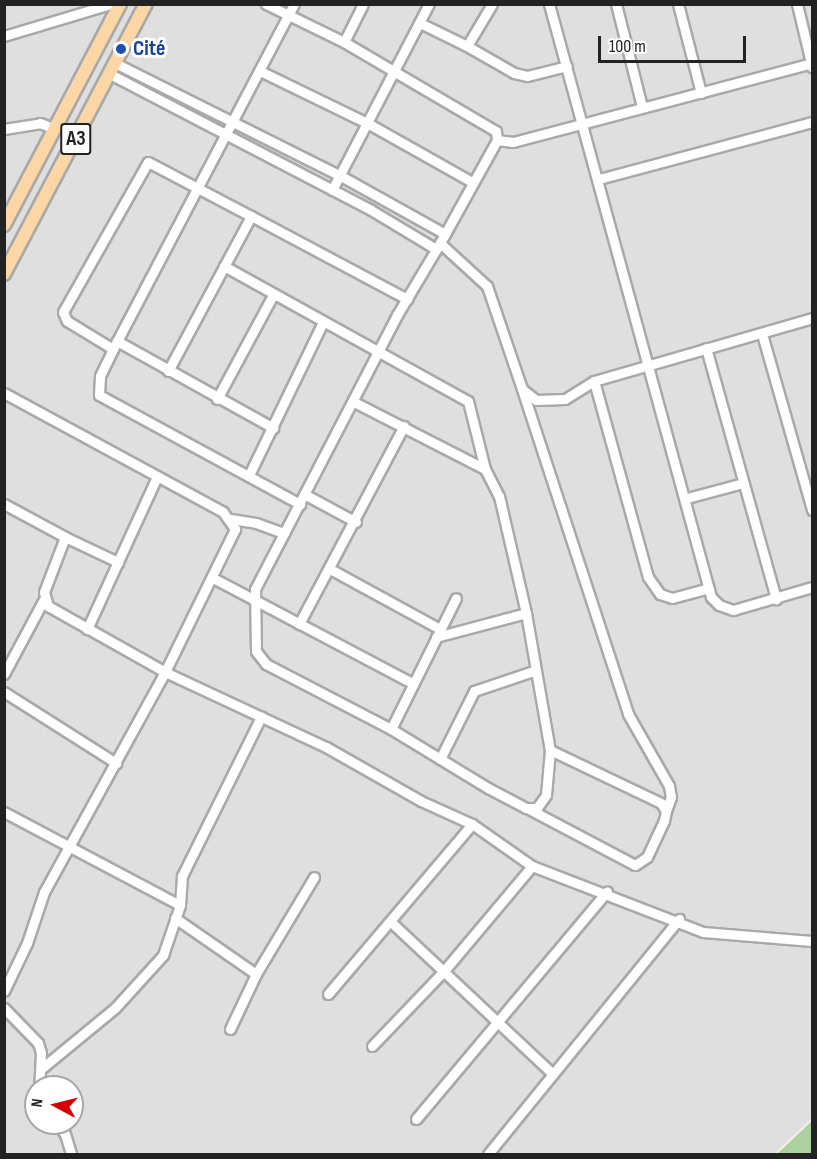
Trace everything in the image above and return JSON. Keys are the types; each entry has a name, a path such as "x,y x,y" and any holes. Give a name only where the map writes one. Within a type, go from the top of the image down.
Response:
{"main road":[{"name":"A3","path":"4,225 120,4"},
{"name":"A3","path":"4,274 146,4"}],"street":[{"path":"4,36 111,4"},
{"path":"112,69 234,121 341,176 440,242 487,286 628,714 669,786 671,797 666,811 646,857 635,865 526,808 391,729 266,664 256,651 255,589 407,299 440,242 472,182 497,140 496,131 344,42 267,4"},
{"path":"294,4 201,186 115,345 100,376 99,395 249,475 356,522"},
{"path":"344,42 363,4"},
{"path":"332,189 396,73 429,4"},
{"path":"467,46 492,4"},
{"path":"549,4 687,498 709,588 719,605 733,610 813,587"},
{"path":"616,4 642,107"},
{"path":"678,4 701,93"},
{"path":"497,140 513,142 642,107 812,66 796,4"},
{"path":"420,23 514,73 527,76 567,66"},
{"path":"112,69 227,136 440,242"},
{"path":"260,71 369,124 472,182"},
{"path":"599,179 813,122"},
{"path":"4,129 40,123 55,129"},
{"path":"273,428 168,371 67,321 63,312 148,162 201,186 251,216 407,299"},
{"path":"168,371 251,216"},
{"path":"224,266 323,322 380,350 468,401 485,470 499,496 526,613 550,750 546,795 537,808 526,808"},
{"path":"217,399 273,295"},
{"path":"522,388 536,400 565,399 594,381 649,363 762,334 813,318"},
{"path":"249,475 323,322"},
{"path":"762,334 813,510"},
{"path":"706,348 776,599"},
{"path":"594,381 648,577 660,594 672,598 709,588"},
{"path":"4,393 231,519 256,523 284,533"},
{"path":"354,402 485,470"},
{"path":"299,624 356,522 404,426"},
{"path":"87,629 157,477"},
{"path":"687,498 743,483"},
{"path":"4,504 118,562"},
{"path":"4,991 27,943 44,892 165,672 231,541 235,529 231,519"},
{"path":"4,674 44,599 65,537"},
{"path":"330,569 438,633 526,613"},
{"path":"213,578 412,683"},
{"path":"391,729 456,598"},
{"path":"44,599 48,606 165,672 261,717 472,824 532,866 606,891 703,932 813,941"},
{"path":"440,759 474,691 536,670"},
{"path":"4,692 116,763"},
{"path":"42,1068 116,1008 163,955 180,905 182,876 261,717"},
{"path":"550,750 661,803 666,811"},
{"path":"4,812 180,905"},
{"path":"328,994 472,824"},
{"path":"372,1046 443,972 532,866"},
{"path":"230,1029 256,974 314,877"},
{"path":"416,1119 606,891"},
{"path":"175,918 256,974"},
{"path":"488,1155 679,920"},
{"path":"391,922 553,1074"},
{"path":"4,1008 38,1043 41,1075"},
{"path":"65,1135 71,1155"}],"shaded area":[{"path":"5,5 812,5 812,1118 774,1154 5,1154"}],"green space":[{"path":"812,1121 812,1154 777,1154"}],"place":[{"name":"Cité","path":"121,49"}]}
